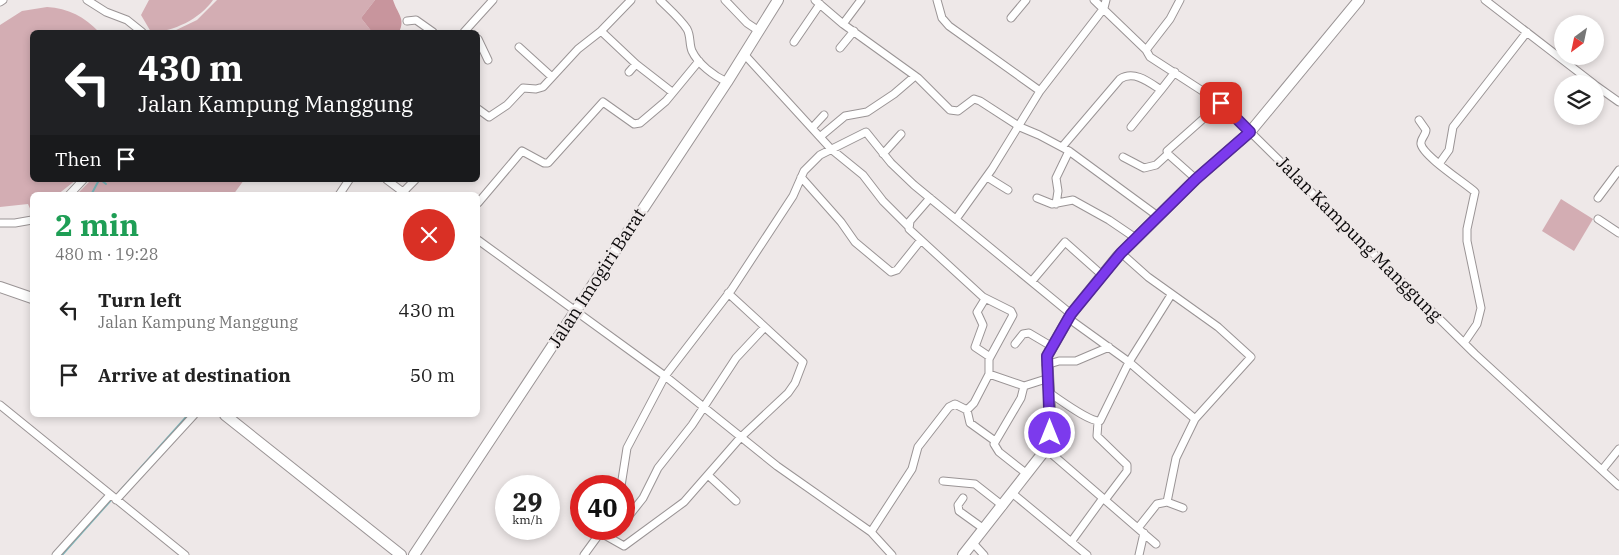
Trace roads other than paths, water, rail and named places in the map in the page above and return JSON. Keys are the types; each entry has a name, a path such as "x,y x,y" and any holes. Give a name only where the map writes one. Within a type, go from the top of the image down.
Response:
{"main road":[{"name":"Jalan Imogiri Barat","path":"414,555 571,309 744,54 757,29 778,0"},
{"path":"963,555 1046,449 1051,426 1046,364 1051,346 1070,316 1121,253 1196,179 1250,132 1359,0"},
{"path":"0,287 30,297"},
{"path":"228,417 401,555"}],"street":[{"path":"87,0 106,12 134,25 140,30"},
{"path":"469,30 493,0"},
{"path":"480,112 489,117 506,105 523,88 540,88 578,48 601,31 631,0"},
{"path":"660,0 686,27 691,40 692,51 699,60 712,73 725,81"},
{"path":"725,0 747,22 757,29"},
{"path":"843,24 861,0"},
{"path":"937,0 942,18 949,26 1040,91"},
{"path":"1012,18 1026,0"},
{"name":"Jalan Kampung Manggung","path":"1094,0 1146,50 1150,57 1221,103 1464,343 1619,486"},
{"path":"956,219 1020,127 1040,91 1104,8 1106,0"},
{"path":"1146,50 1170,19 1180,0"},
{"path":"1485,0 1582,75"},
{"path":"794,42 818,2 843,24 915,76 950,110 962,110 976,98 1020,127 1066,149 1159,217"},
{"path":"407,21 416,20 430,30"},
{"path":"601,31 636,64 672,92"},
{"path":"840,48 854,31"},
{"path":"1439,164 1450,150 1452,127 1527,32"},
{"path":"480,43 488,60"},
{"path":"519,47 552,77"},
{"path":"744,54 831,149 863,175 883,201 908,226 910,231 985,299 1012,314 990,357 988,374 974,403 967,410"},
{"path":"480,201 522,151 548,163 603,102 637,124 660,107 699,60"},
{"path":"629,72 636,64"},
{"path":"1131,127 1175,72"},
{"path":"1056,204 1058,187 1056,178 1066,149 1120,79 1126,75 1146,80 1161,90"},
{"path":"821,136 845,116 867,112 894,94 915,76"},
{"path":"1604,91 1619,102"},
{"path":"1123,157 1144,168 1156,164 1168,154 1168,149 1221,103"},
{"path":"812,127 824,115"},
{"path":"1419,120 1426,132 1421,145 1439,164 1475,192 1467,229 1467,241 1480,316 1464,343"},
{"path":"623,475 629,445 665,376 728,294 793,196 801,177 811,162 831,149 866,132 883,154 930,198 1032,281 1070,316 1129,362 1195,419"},
{"path":"883,154 901,134"},
{"path":"1168,154 1196,179"},
{"path":"1598,198 1619,170"},
{"path":"801,177 841,222 855,242 891,272 897,270 921,240"},
{"path":"987,177 1008,190"},
{"path":"72,192 81,182"},
{"path":"389,182 402,192"},
{"path":"406,192 413,182"},
{"path":"908,226 930,198"},
{"path":"1036,198 1056,204 1073,200 1109,220 1137,239"},
{"path":"1598,219 1619,233"},
{"path":"0,223 30,220"},
{"path":"480,241 665,376 740,438 871,532 892,555"},
{"path":"1032,281 1065,242 1102,275"},
{"path":"1121,253 1171,295 1210,321 1251,357 1195,419 1176,458 1167,502"},
{"path":"635,538 674,511 709,476 740,438 788,393 804,365 802,361 728,294"},
{"path":"1071,542 1127,470 1127,465 1097,436 1098,422 1129,362 1171,295"},
{"path":"985,299 977,312 984,325 975,347 990,357"},
{"path":"635,508 643,498 658,468 704,408 736,358 764,328"},
{"path":"1015,344 1023,334 1028,333 1051,346"},
{"path":"1046,364 1059,361 1076,361 1108,347"},
{"path":"988,374 1024,386 1046,379"},
{"path":"1024,386 1021,398 995,441 995,446 999,452 1027,474"},
{"path":"1048,392 1098,422"},
{"path":"0,405 185,555"},
{"path":"871,532 912,468 919,445 951,405 967,410"},
{"path":"967,410 970,423 995,441"},
{"path":"56,555 192,417"},
{"path":"1046,449 1156,544"},
{"path":"1602,470 1619,449"},
{"path":"709,476 736,501"},
{"path":"943,480 975,484 1003,506"},
{"path":"1012,494 1087,555"},
{"path":"963,498 958,505 959,511 984,529"},
{"path":"1138,528 1157,504 1167,502 1183,508"},
{"path":"1139,555 1144,533"},
{"path":"584,555 595,540"},
{"path":"613,540 620,546 632,540"},
{"path":"973,543 984,555"}],"waterway":[{"path":"93,192 98,182"},
{"path":"119,492 186,417"},
{"path":"62,555 112,499"}]}
